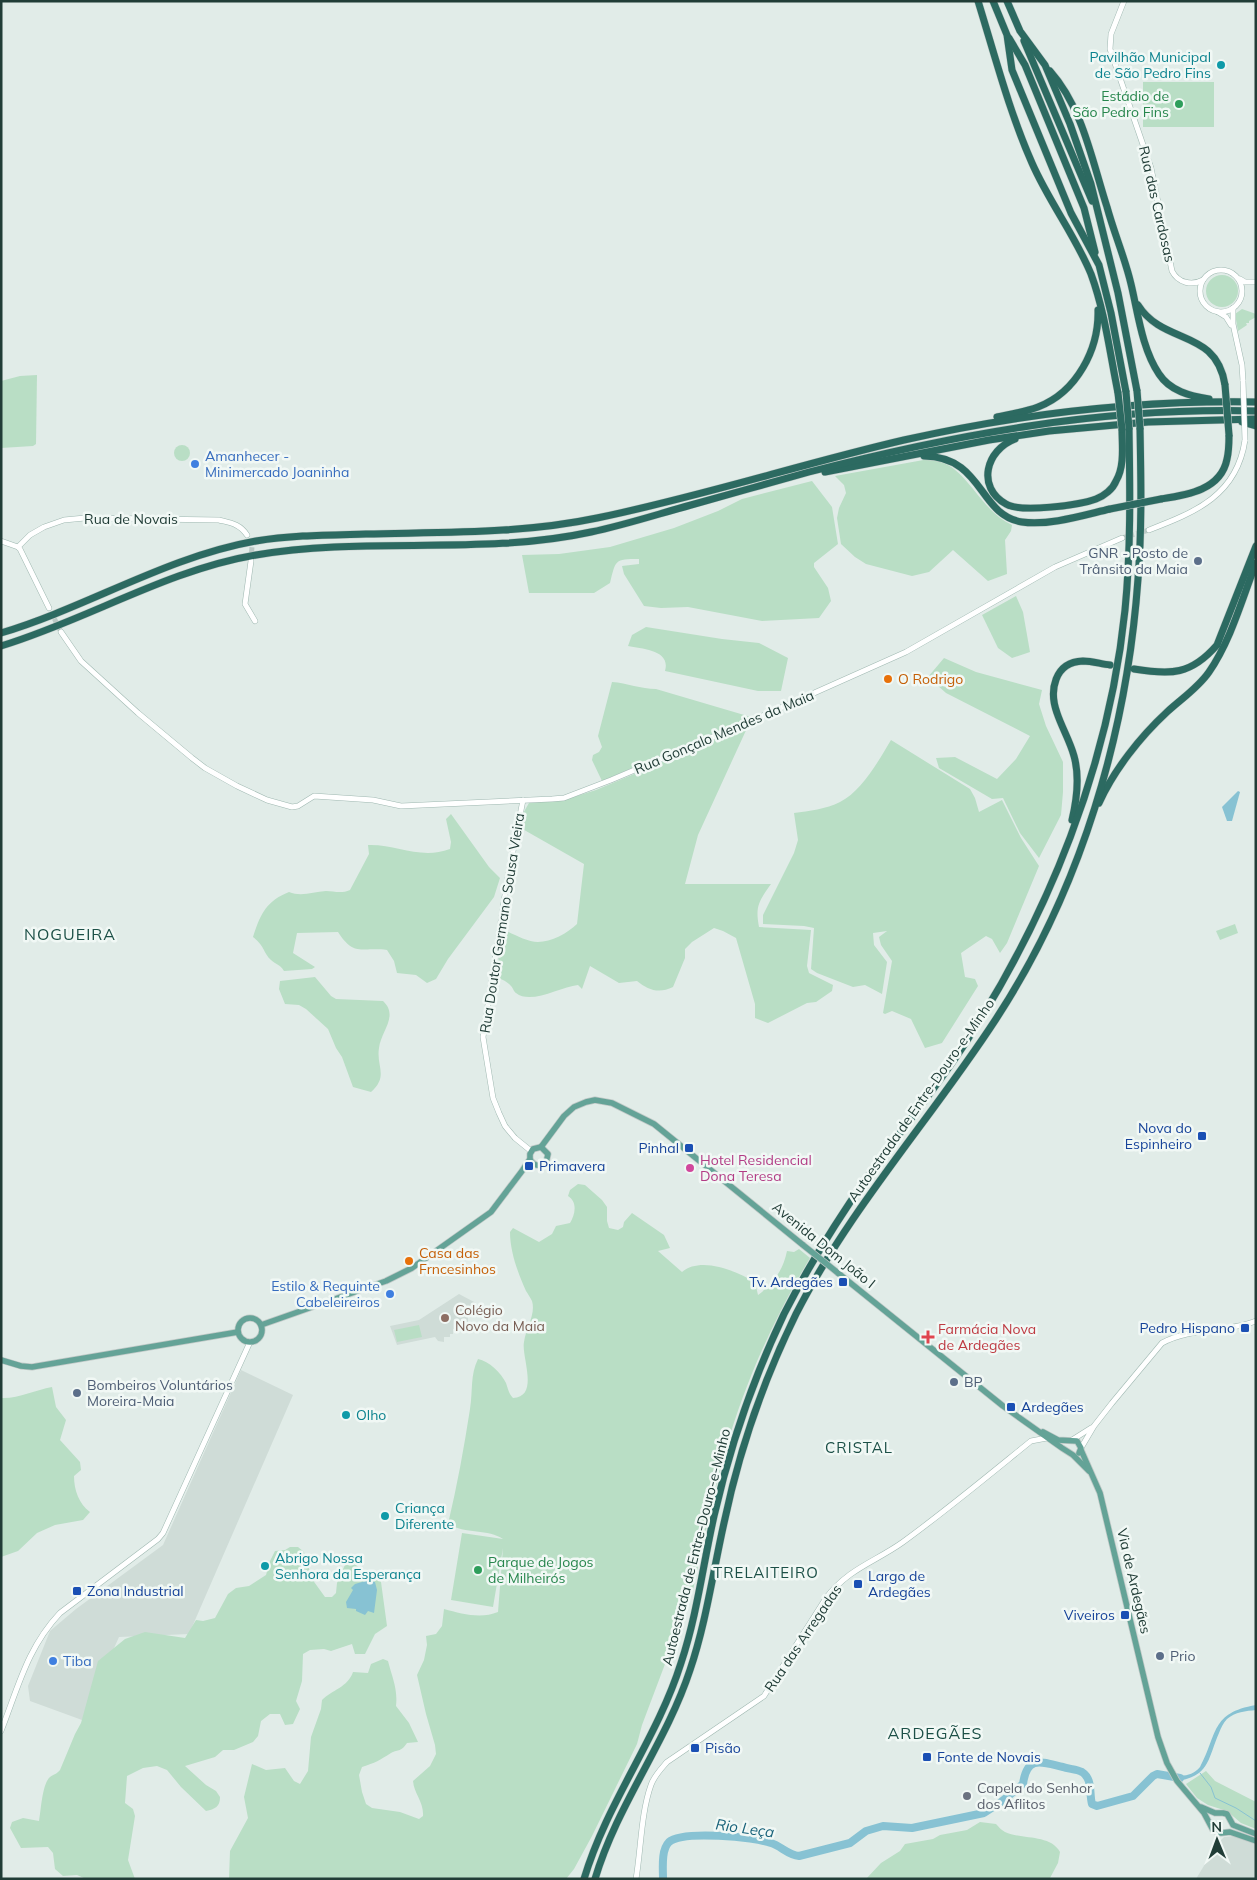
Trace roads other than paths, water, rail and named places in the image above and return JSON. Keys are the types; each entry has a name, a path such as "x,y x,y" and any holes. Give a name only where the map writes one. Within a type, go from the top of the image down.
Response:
{"highway":[{"path":"978,1 1010,105 1033,166 1077,244 1091,276 1122,393"},
{"path":"993,1 1007,35 1025,65 1084,208 1111,313 1126,428 1120,472 1116,483 1097,498 1084,502 1040,508 1020,508 1007,505 997,497 990,484 988,471 990,460 1004,444 1037,432"},
{"name":"Autoestrada de Entre-Douro-e-Minho","path":"595,1879 604,1850 619,1817 668,1724 688,1676 698,1643 741,1454 757,1405 784,1340 816,1278 853,1218 966,1063 1006,1003 1027,966 1059,903 1092,820 1121,702 1133,633 1140,546 1140,428 1137,391 1118,294 1091,184 1076,141 1045,65 1020,31 1006,1"},
{"path":"1020,31 1096,210"},
{"path":"1007,35 1012,70 1072,213 1098,265"},
{"path":"1045,65 1064,86 1087,142 1128,272 1150,357 1160,376 1172,387 1186,394 1223,402"},
{"path":"983,424 997,417 1018,413 1048,402 1064,390 1077,376 1088,359 1096,338 1098,311 1096,292"},
{"path":"906,457 939,457 952,461 964,469 991,502 1006,516 1021,522 1045,521 1162,500 1197,492 1214,481 1224,468 1227,460 1229,435 1225,384 1220,365 1209,350 1152,322 1135,300"},
{"path":"1,632 195,557 241,544 300,536 507,530 554,526 644,507 878,446 983,424 1114,406 1256,402"},
{"path":"1,646 178,577 247,556 307,549 496,544 554,539 604,530 807,473 937,442 1044,423 1152,413 1256,411"},
{"path":"1219,419 1238,421 1256,426"},
{"path":"807,473 832,472 1037,432 1115,424 1256,419"},
{"name":"Autoestrada de Entre-Douro-e-Minho","path":"584,1879 607,1816 653,1730 677,1675 692,1624 715,1512 728,1461 753,1386 778,1329 810,1266 840,1218 948,1068 988,1008 1025,939 1067,847 1096,759 1109,708 1120,647 1130,541 1126,428"},
{"path":"1134,669 1175,673 1190,668 1205,658 1217,645 1256,546"},
{"path":"1092,820 1101,800 1132,750 1155,723 1191,692 1208,674 1222,652 1256,563"},
{"path":"1067,847 1076,798 1077,774 1074,755 1056,712 1053,694 1054,682 1060,672 1070,665 1082,661 1110,665"}],"main road":[{"name":"Avenida Dom João I","path":"541,1148 564,1116 574,1107 595,1100 612,1103 654,1124 1003,1406 1071,1453"},
{"path":"261,1325 378,1284 412,1268 486,1217 502,1199 530,1159 531,1152 536,1148 541,1148 548,1154 546,1163 537,1165 530,1159"},
{"path":"247,1318 254,1319 261,1325 261,1336 257,1340 250,1342 241,1338 238,1332 240,1323 247,1318"},
{"path":"1,1360 22,1366 32,1366 238,1332"},
{"name":"Avenida Dom João I","path":"1039,1431 1045,1432 1058,1440 1071,1440"},
{"path":"1071,1440 1077,1441 1081,1449 1078,1454 1071,1453 1066,1447 1071,1440"},
{"name":"Via de Ardegães","path":"1081,1449 1100,1493 1158,1737 1167,1763 1183,1789 1204,1813 1213,1830 1256,1841"},
{"name":"Via de Ardegães","path":"1071,1453 1093,1474"},
{"name":"Via de Ardegães","path":"1196,1803 1208,1811 1227,1814 1230,1822 1237,1827 1256,1834"},
{"path":"1210,1823 1210,1819 1215,1813"},
{"path":"1225,1832 1230,1826 1230,1822"}],"street":[{"name":"Rua das Cardosas","path":"1124,1 1111,34 1110,49 1151,168 1172,271 1179,280 1191,283 1198,288 1201,295"},
{"path":"1191,283 1204,280 1213,272 1220,270 1232,273 1245,282 1255,282"},
{"path":"1215,311 1224,312 1233,308 1240,301 1242,286 1237,277"},
{"path":"1204,280 1201,295 1204,303 1226,317 1234,330"},
{"path":"1242,292 1255,282"},
{"path":"1149,530 1184,517 1210,500 1232,479 1241,462 1245,440 1243,381 1232,318 1233,308"},
{"name":"Rua de Novais","path":"18,546 30,535 49,524 85,518 218,520 237,525 247,535"},
{"name":"Rua Gonçalo Mendes da Maia","path":"61,632 81,661 138,713 204,768 237,786 286,806 298,806 314,796 373,800 401,806 564,798 767,714 906,652 1055,567 1122,538"},
{"path":"1,541 18,546 49,608"},
{"path":"251,561 244,599 247,609 255,621"},
{"name":"Rua Doutor Germano Sousa Vieira","path":"523,800 507,882 483,1032 498,1113 505,1126 515,1138 531,1152"},
{"path":"1081,1449 1094,1426 1162,1343 1173,1338 1198,1332 1238,1326 1256,1321"},
{"path":"1,1731 32,1652 46,1628 60,1613 158,1539 163,1533 250,1342"},
{"path":"1071,1440 1094,1426"},
{"path":"1031,1441 1039,1431"},
{"path":"1031,1441 1047,1438"},
{"name":"Rua das Arregadas","path":"636,1879 647,1801 658,1772 667,1762 764,1696 837,1583 903,1542 1031,1441"}],"water":[{"path":"1238,791 1240,792 1232,821 1227,821 1222,807"},
{"path":"369,1580 375,1582 377,1590 374,1613 368,1611 365,1615 356,1611 356,1609 347,1608 346,1602 353,1590 351,1588 355,1584"},
{"path":"1256,1705 1256,1710 1237,1713 1227,1719 1223,1724 1210,1758 1202,1770 1188,1779 1177,1781 1174,1775 1188,1775 1200,1767 1223,1719 1230,1713"}],"waterway":[{"name":"Rio Leça","path":"663,1879 663,1859 666,1845 676,1838 703,1835 750,1839 771,1843 791,1854 799,1856 850,1843 866,1831 883,1826 912,1828 984,1813 1023,1784 1028,1768 1036,1763 1048,1763 1082,1772 1088,1779 1092,1804 1097,1806 1133,1796 1157,1774 1180,1778"},
{"path":"1200,1773 1211,1787 1215,1798 1236,1808 1256,1821"}],"tunnel":[{"path":"1122,538 1149,530"},
{"path":"250,540 252,547 251,558"},
{"path":"51,612 61,632"}],"place":[{"name":"Pavilhão Municipal de São Pedro Fins","path":"1221,65"},
{"name":"Estádio de São Pedro Fins","path":"1179,104"},
{"name":"Amanhecer - Minimercado Joaninha","path":"195,464"},
{"name":"GNR - Posto de Trânsito da Maia","path":"1198,561"},
{"name":"O Rodrigo","path":"888,679"},
{"name":"Nova do Espinheiro","path":"1202,1136"},
{"name":"Pinhal","path":"689,1148"},
{"name":"Primavera","path":"529,1166"},
{"name":"Hotel Residencial Dona Teresa","path":"690,1168"},
{"name":"Casa das Frncesinhos","path":"409,1261"},
{"name":"Tv. Ardegães","path":"843,1282"},
{"name":"Estilo & Requinte Cabeleireiros","path":"390,1294"},
{"name":"Colégio Novo da Maia","path":"445,1318"},
{"name":"Pedro Hispano","path":"1245,1328"},
{"name":"Farmácia Nova de Ardegães","path":"928,1337"},
{"name":"BP","path":"954,1382"},
{"name":"Bombeiros Voluntários Moreira-Maia","path":"77,1393"},
{"name":"Ardegães","path":"1011,1407"},
{"name":"Olho","path":"346,1415"},
{"name":"Criança Diferente","path":"385,1516"},
{"name":"Abrigo Nossa Senhora da Esperança","path":"265,1566"},
{"name":"Parque de Jogos de Milheirós","path":"478,1570"},
{"name":"Largo de Ardegães","path":"858,1584"},
{"name":"Zona Industrial","path":"77,1591"},
{"name":"Viveiros","path":"1125,1615"},
{"name":"Prio","path":"1160,1656"},
{"name":"Tiba","path":"53,1661"},
{"name":"Pisão","path":"695,1748"},
{"name":"Fonte de Novais","path":"927,1757"},
{"name":"Capela do Senhor dos Aflitos","path":"967,1796"}],"district":[{"name":"NOGUEIRA","path":"70,934"},
{"name":"CRISTAL","path":"859,1447"},
{"name":"TRELAITEIRO","path":"766,1572"},
{"name":"ARDEGÃES","path":"935,1733"}]}
